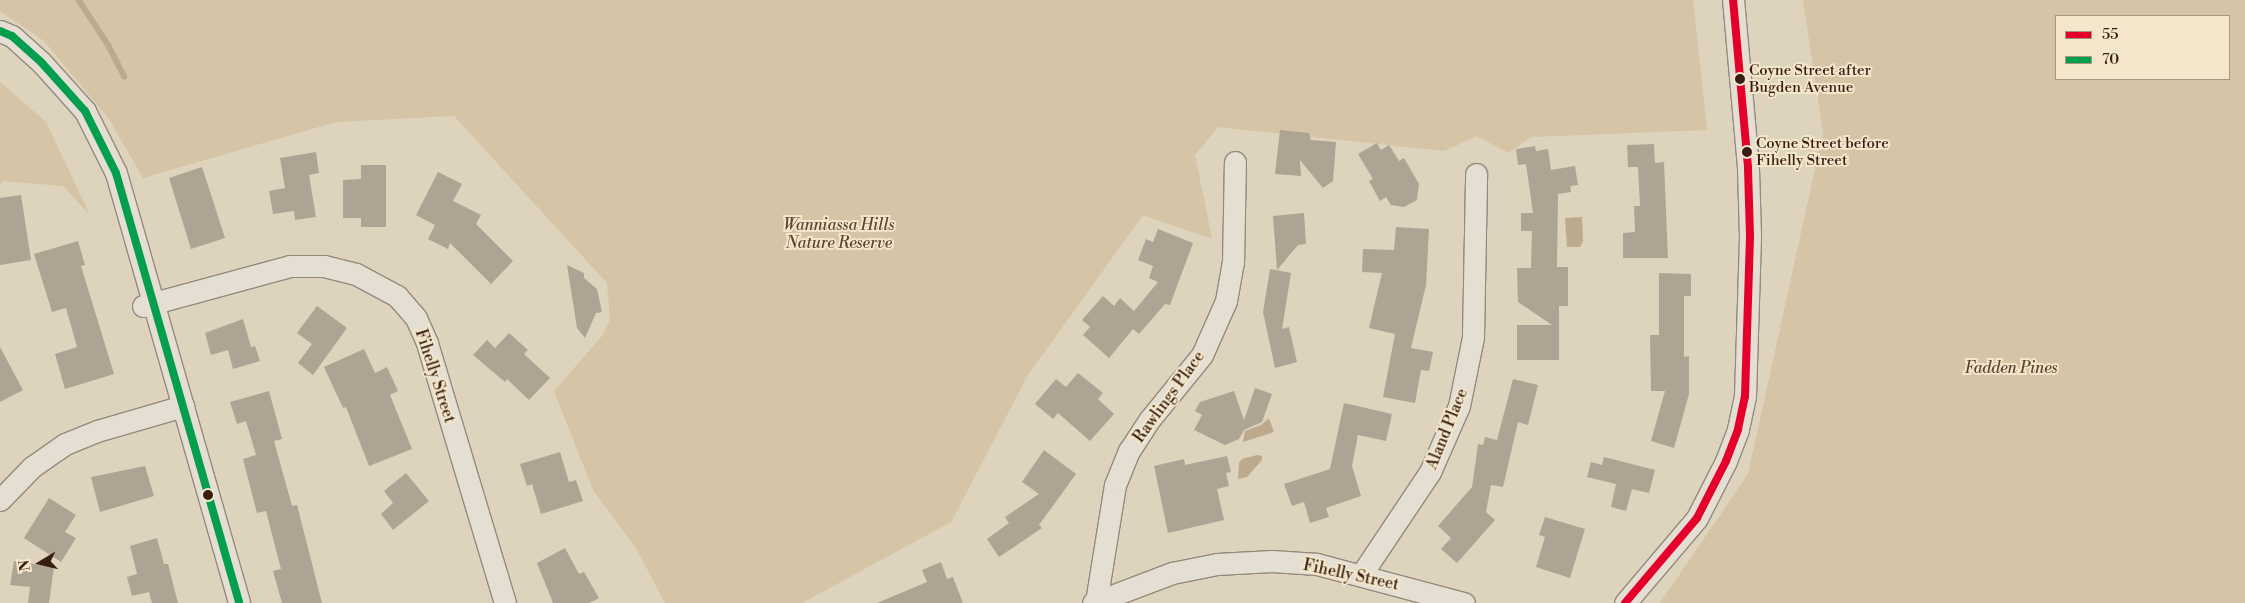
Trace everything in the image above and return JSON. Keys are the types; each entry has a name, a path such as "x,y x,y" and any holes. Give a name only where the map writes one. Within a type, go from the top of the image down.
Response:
{"street":[{"path":"1626,603 1682,537 1705,504 1738,429 1745,396 1750,226 1745,129 1733,0"},
{"path":"0,31 12,36 41,62 85,111 111,174 178,408 239,603"},
{"path":"0,42 46,83 76,118 111,174"},
{"name":"Rawlings Place","path":"1094,602 1113,494 1129,451 1150,419 1202,355 1226,301 1233,262 1235,162"},
{"name":"Aland Place","path":"1361,575 1430,472 1459,406 1473,337 1476,174"},
{"name":"Fihelly Street","path":"148,304 290,266 324,266 356,274 398,296 416,318 428,343 505,603"},
{"path":"0,500 32,467 65,444 97,431 178,408"},
{"path":"178,408 228,603"},
{"name":"Fihelly Street","path":"1094,602 1164,576 1225,563 1317,564 1464,603"}],"green space":[{"name":"Wanniassa Hills Nature Reserve","path":"0,0 1693,0 1707,130 1531,137 1508,153 1477,136 1444,151 1218,127 1195,155 1212,239 1143,215 1028,375 951,522 802,603 665,603 636,548 593,490 554,391 602,336 610,320 607,283 454,116 336,122 143,178 109,119 44,41 0,11"},
{"name":"Fadden Pines","path":"1803,0 2245,0 2245,603 1660,603 1748,474 1823,133"},
{"path":"0,82 46,122 90,215 63,186 4,181 0,185"}],"shaded area":[{"path":"1582,217 1583,241 1580,247 1567,247 1565,218"},
{"path":"1269,418 1274,432 1243,442 1245,431 1261,425"},
{"path":"1257,455 1262,456 1262,460 1247,477 1238,479 1239,463 1242,459"}],"building":[{"path":"1280,130 1309,133 1311,140 1336,142 1333,181 1323,188 1300,160 1301,176 1275,174"},
{"path":"1377,143 1381,150 1389,145 1399,161 1404,158 1419,184 1417,200 1404,207 1391,205 1386,197 1380,201 1369,181 1373,179 1358,154"},
{"path":"1654,144 1655,163 1664,162 1668,258 1623,258 1623,233 1635,232 1634,206 1640,206 1638,167 1628,167 1627,145"},
{"path":"1535,146 1536,151 1548,149 1551,170 1575,166 1578,185 1570,186 1571,192 1558,194 1557,267 1568,267 1568,306 1559,306 1559,360 1517,360 1517,325 1552,325 1518,302 1517,268 1531,268 1532,231 1521,231 1521,213 1533,213 1526,164 1518,165 1516,149"},
{"path":"316,152 319,173 309,175 316,217 295,220 294,211 273,214 269,191 285,188 280,158"},
{"path":"361,165 386,165 386,227 361,227 361,218 343,218 343,180 361,179"},
{"path":"202,167 225,238 191,249 169,178"},
{"path":"438,172 462,184 453,201 481,215 476,224 513,261 491,284 450,243 448,249 428,239 435,225 416,215"},
{"path":"21,195 31,260 0,265 0,198"},
{"path":"1304,213 1306,244 1298,245 1277,270 1273,216"},
{"path":"1396,227 1429,229 1426,285 1411,348 1433,352 1429,371 1421,370 1415,403 1383,397 1395,334 1369,328 1382,273 1362,272 1363,249 1394,250"},
{"path":"1158,229 1193,243 1170,305 1165,304 1139,334 1133,329 1109,358 1083,335 1090,327 1082,320 1103,296 1114,306 1120,298 1134,311 1158,282 1149,278 1153,266 1138,260 1146,239 1153,242"},
{"path":"78,241 85,265 81,266 114,374 65,389 55,354 77,347 66,308 52,312 34,254"},
{"path":"567,265 584,273 584,278 597,289 602,312 596,313 585,338 577,328"},
{"path":"1270,269 1291,273 1282,329 1289,327 1297,362 1275,368 1263,312"},
{"path":"1659,273 1691,274 1691,296 1684,296 1684,357 1689,356 1689,394 1674,448 1651,441 1665,391 1651,391 1650,335 1659,335"},
{"path":"317,306 347,328 313,375 298,363 312,344 297,333"},
{"path":"243,319 251,347 255,346 260,361 233,369 228,350 211,355 205,333"},
{"path":"509,333 528,350 524,354 550,378 529,400 507,379 505,382 473,355 487,340 495,348"},
{"path":"0,347 23,390 0,402"},
{"path":"364,349 375,373 387,367 398,391 390,395 412,449 369,466 346,407 343,408 324,367"},
{"path":"1078,373 1103,393 1098,399 1114,414 1090,441 1058,413 1053,419 1035,404 1056,379 1066,387"},
{"path":"1513,379 1538,385 1528,425 1518,422 1503,487 1491,485 1486,512 1495,520 1457,563 1441,549 1451,538 1438,526 1472,487 1478,444 1483,445 1485,437 1497,440"},
{"path":"1255,388 1272,394 1262,422 1244,430 1239,439 1225,445 1194,430 1202,415 1195,411 1200,402 1234,391 1244,420"},
{"path":"269,391 282,439 274,441 292,506 297,505 322,603 282,603 273,571 281,569 266,511 257,513 243,459 256,455 246,421 237,424 230,402"},
{"path":"1344,403 1392,414 1386,441 1358,435 1352,466 1361,496 1326,508 1329,517 1310,523 1304,502 1292,506 1284,484 1330,469"},
{"path":"1044,450 1076,474 1039,525 1042,528 999,557 987,539 1009,523 1005,517 1039,494 1022,482"},
{"path":"560,452 569,482 576,480 583,501 541,514 532,484 527,486 520,464"},
{"path":"1227,456 1231,472 1226,473 1229,486 1217,489 1224,520 1168,533 1154,466 1184,459 1185,465"},
{"path":"1604,457 1655,470 1649,493 1632,489 1626,511 1611,507 1616,484 1587,477 1591,462 1602,465"},
{"path":"145,466 154,496 100,512 91,477"},
{"path":"406,473 429,501 393,530 381,514 393,503 384,491"},
{"path":"49,498 76,515 65,532 76,538 61,562 24,538"},
{"path":"1545,517 1585,529 1570,578 1536,567 1545,537 1539,535"},
{"path":"157,538 164,564 168,564 178,603 152,603 149,592 132,596 127,577 137,574 130,546"},
{"path":"565,548 579,574 584,572 599,598 589,603 553,603 537,563"},
{"path":"14,561 54,567 49,603 28,603 30,587 10,585"},
{"path":"941,562 947,579 953,577 963,603 877,603 927,582 922,570"}],"waterway":[{"path":"79,0 109,46 124,76"}],"transit line":[{"name":"55","path":"1625,603 1697,518 1726,461 1738,429 1745,396 1750,236 1748,167 1733,0"},
{"name":"70","path":"0,31 12,36 41,62 85,111 116,173 239,603"}],"place":[{"name":"Coyne Street after Bugden Avenue","path":"1740,79"},
{"name":"Coyne Street before Fihelly Street","path":"1747,152"}]}
